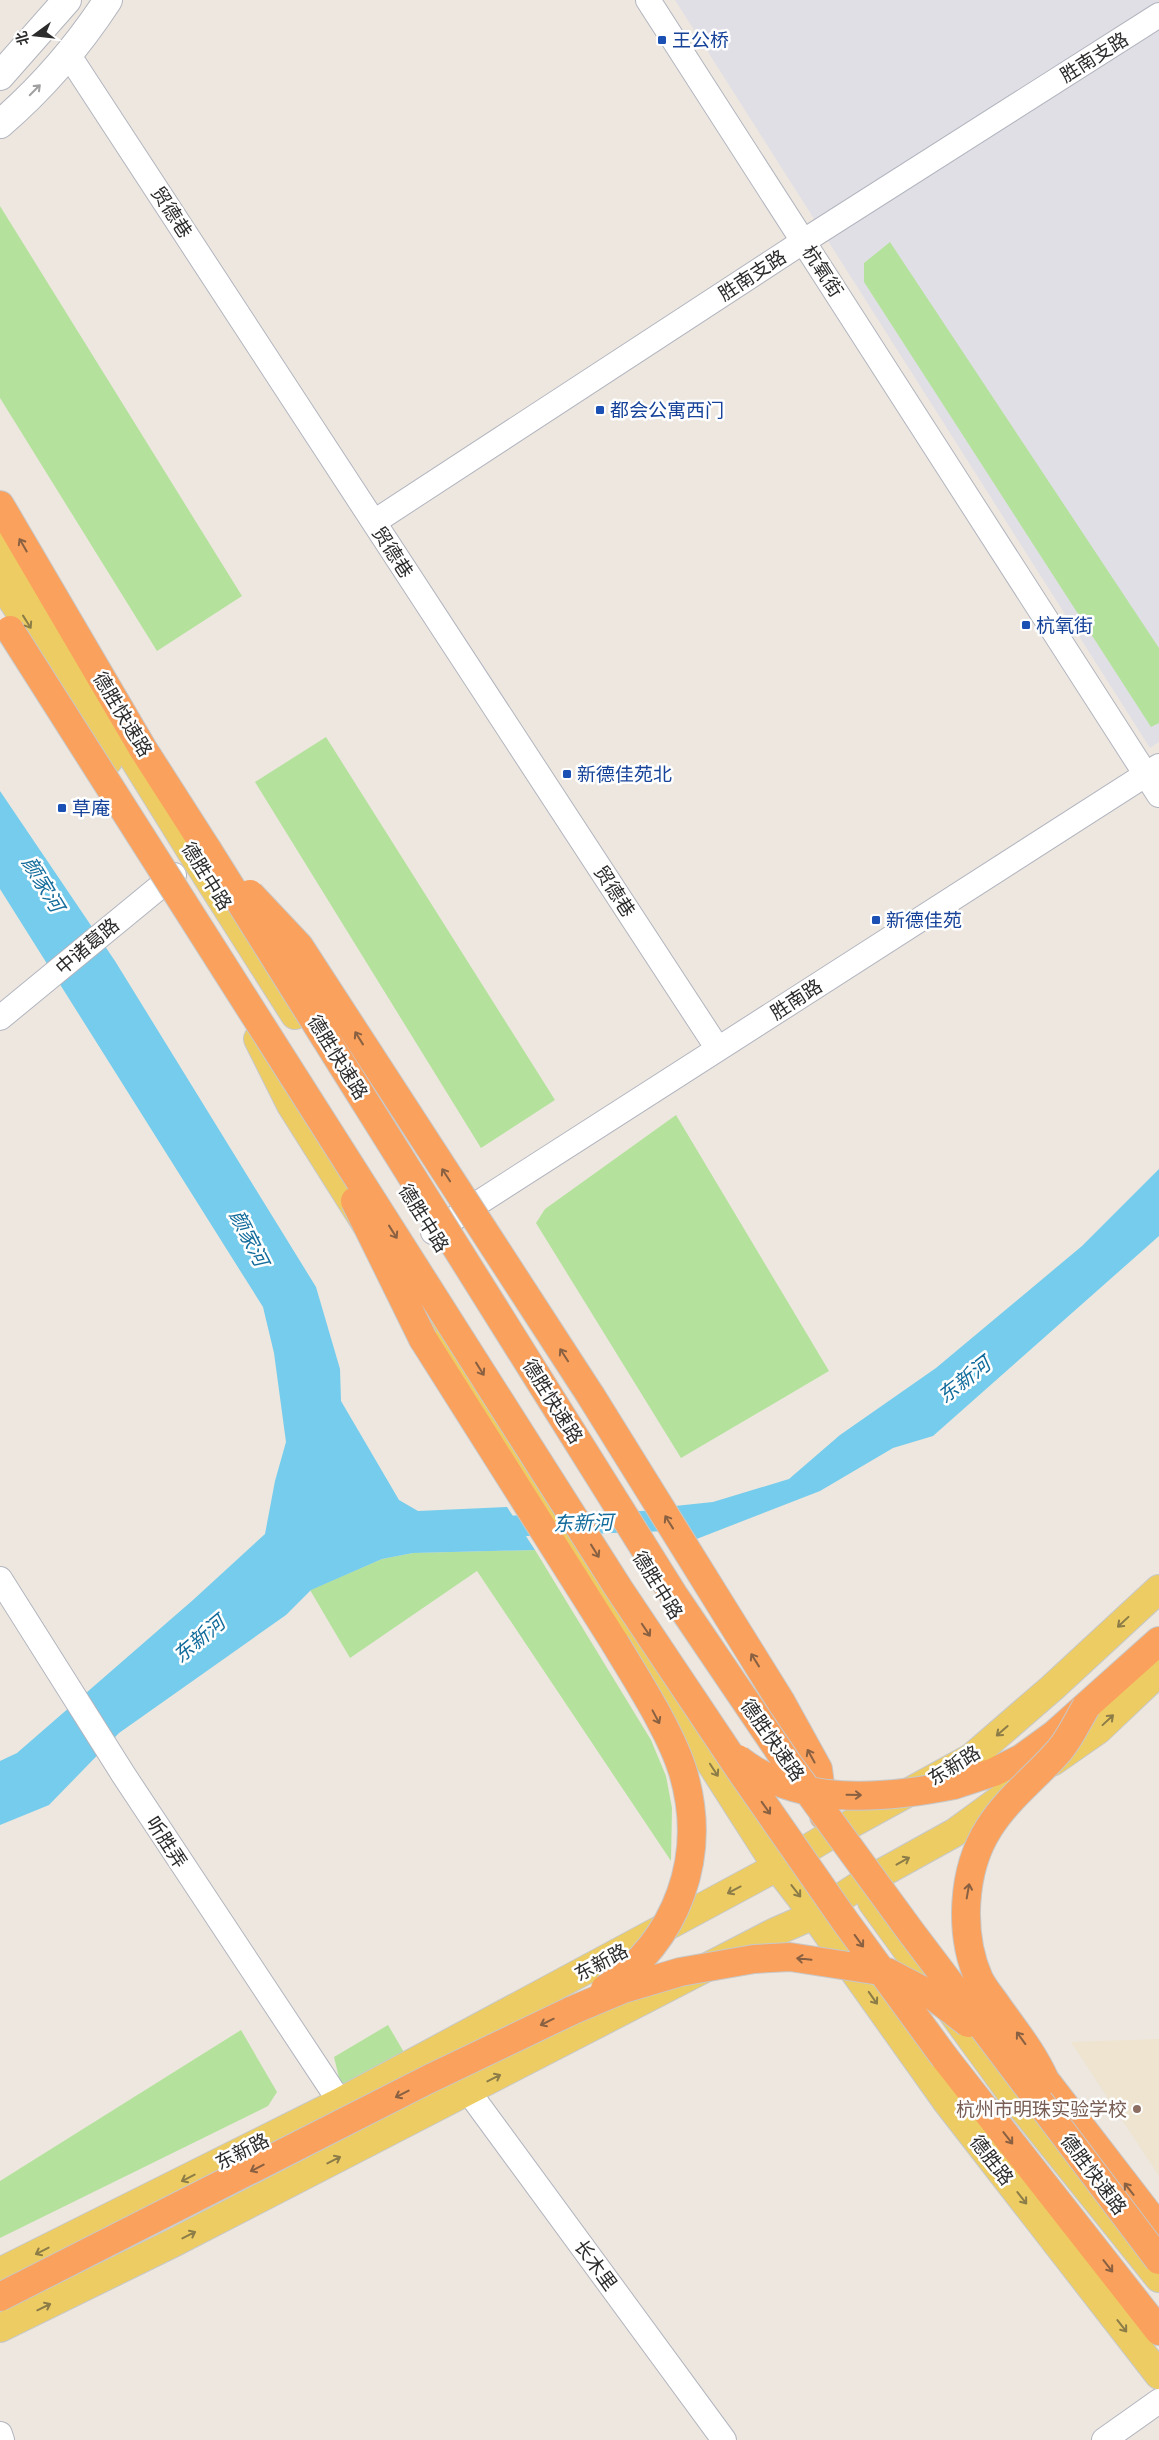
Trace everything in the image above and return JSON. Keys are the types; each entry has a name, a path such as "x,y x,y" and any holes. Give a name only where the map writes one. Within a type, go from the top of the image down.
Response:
{"highway":[{"name":"德胜快速路","path":"0,505 143,749 673,1594 786,1761 1159,2260"},
{"path":"0,615 619,1589 742,1773 844,1921 945,2058 1159,2331"},
{"path":"207,849 299,946 591,1396 781,1702 818,1769 827,1837"},
{"path":"292,1074 423,1339 615,1643 667,1737 682,1770 689,1799 692,1835 687,1875 674,1911 657,1942 620,1979 573,2010"},
{"path":"615,1643 645,1678 704,1733 755,1773 795,1789 832,1794 871,1795 917,1792 954,1786 994,1772 1022,1758 1055,1734 1159,1641"},
{"path":"1086,1707 1059,1751 1006,1806 988,1829 976,1857 967,1893 966,1933 973,1963 980,1981 1036,2059 1045,2080 1159,2228"},
{"path":"0,2297 429,2079 573,2010 623,1990 680,1972 754,1959 790,1957 822,1960 887,1972 933,1996 1045,2080"}],"main road":[{"path":"0,76 67,0"},
{"path":"0,124 49,77 108,0"},
{"name":"德胜中路","path":"0,543 194,856 748,1727 860,1885"},
{"name":"德胜中路","path":"0,582 26,621 174,875 291,1105 777,1868 814,1915"},
{"name":"东新路","path":"0,2272 340,2102 777,1868 827,1837 971,1758 1052,1688 1159,1589"},
{"path":"0,2328 173,2243 776,1932 814,1915 860,1885 954,1833 1098,1730 1159,1672"},
{"path":"860,1885 1013,2096 1159,2278"},
{"name":"德胜路","path":"814,1915 947,2102 1159,2375"}],"street":[{"name":"杭氧街","path":"648,0 1152,770 1159,794"},
{"name":"胜南支路","path":"374,522 804,241 1159,16"},
{"name":"贸德巷","path":"68,54 718,1049"},
{"name":"胜南路","path":"433,1232 1152,770"},
{"name":"中诸葛路","path":"0,1018 174,875"},
{"name":"听胜弄","path":"0,1579 123,1774 340,2102"},
{"name":"长木里","path":"468,2091 724,2440"},
{"path":"1104,2440 1159,2401"},
{"path":"0,2434 2,2440"}],"shaded area":[{"path":"675,0 1159,0 1159,742 1150,748"},
{"name":"杭州市明珠实验学校","path":"1159,2039 1159,2176 1071,2042"}],"green space":[{"path":"0,206 242,596 157,651 0,398"},
{"path":"890,242 1159,648 1159,723 1151,727 864,282 864,263"},
{"path":"326,737 555,1100 481,1148 255,782"},
{"path":"676,1115 829,1371 681,1458 536,1223 545,1209"},
{"path":"535,1550 651,1740 666,1776 672,1808 671,1861 477,1571 350,1658 310,1590 382,1559 413,1553"},
{"path":"388,2025 405,2054 341,2086 334,2057"},
{"path":"241,2030 277,2092 268,2106 0,2238 0,2181"}],"water":[{"name":"颜家河","path":"0,791 115,961 316,1287 340,1369 341,1401 399,1500 418,1511 507,1507 535,1550 413,1553 382,1559 311,1590 286,1615 119,1733 49,1805 0,1825 0,1761 17,1753 193,1600 265,1534 275,1481 286,1442 274,1353 263,1307 0,889"},
{"path":"1159,1169 1159,1236 933,1436 893,1448 820,1491 694,1540 675,1506 713,1502 789,1479 840,1435 936,1368 1082,1246"}],"waterway":[{"name":"东新河","path":"490,1527 682,1520"}],"place":[{"name":"王公桥","path":"662,40"},
{"name":"都会公寓西门","path":"600,410"},
{"name":"杭氧街","path":"1026,625"},
{"name":"新德佳苑北","path":"567,774"},
{"name":"草庵","path":"62,808"},
{"name":"新德佳苑","path":"876,920"},
{"name":"杭州市明珠实验学校","path":"1137,2109"}]}
